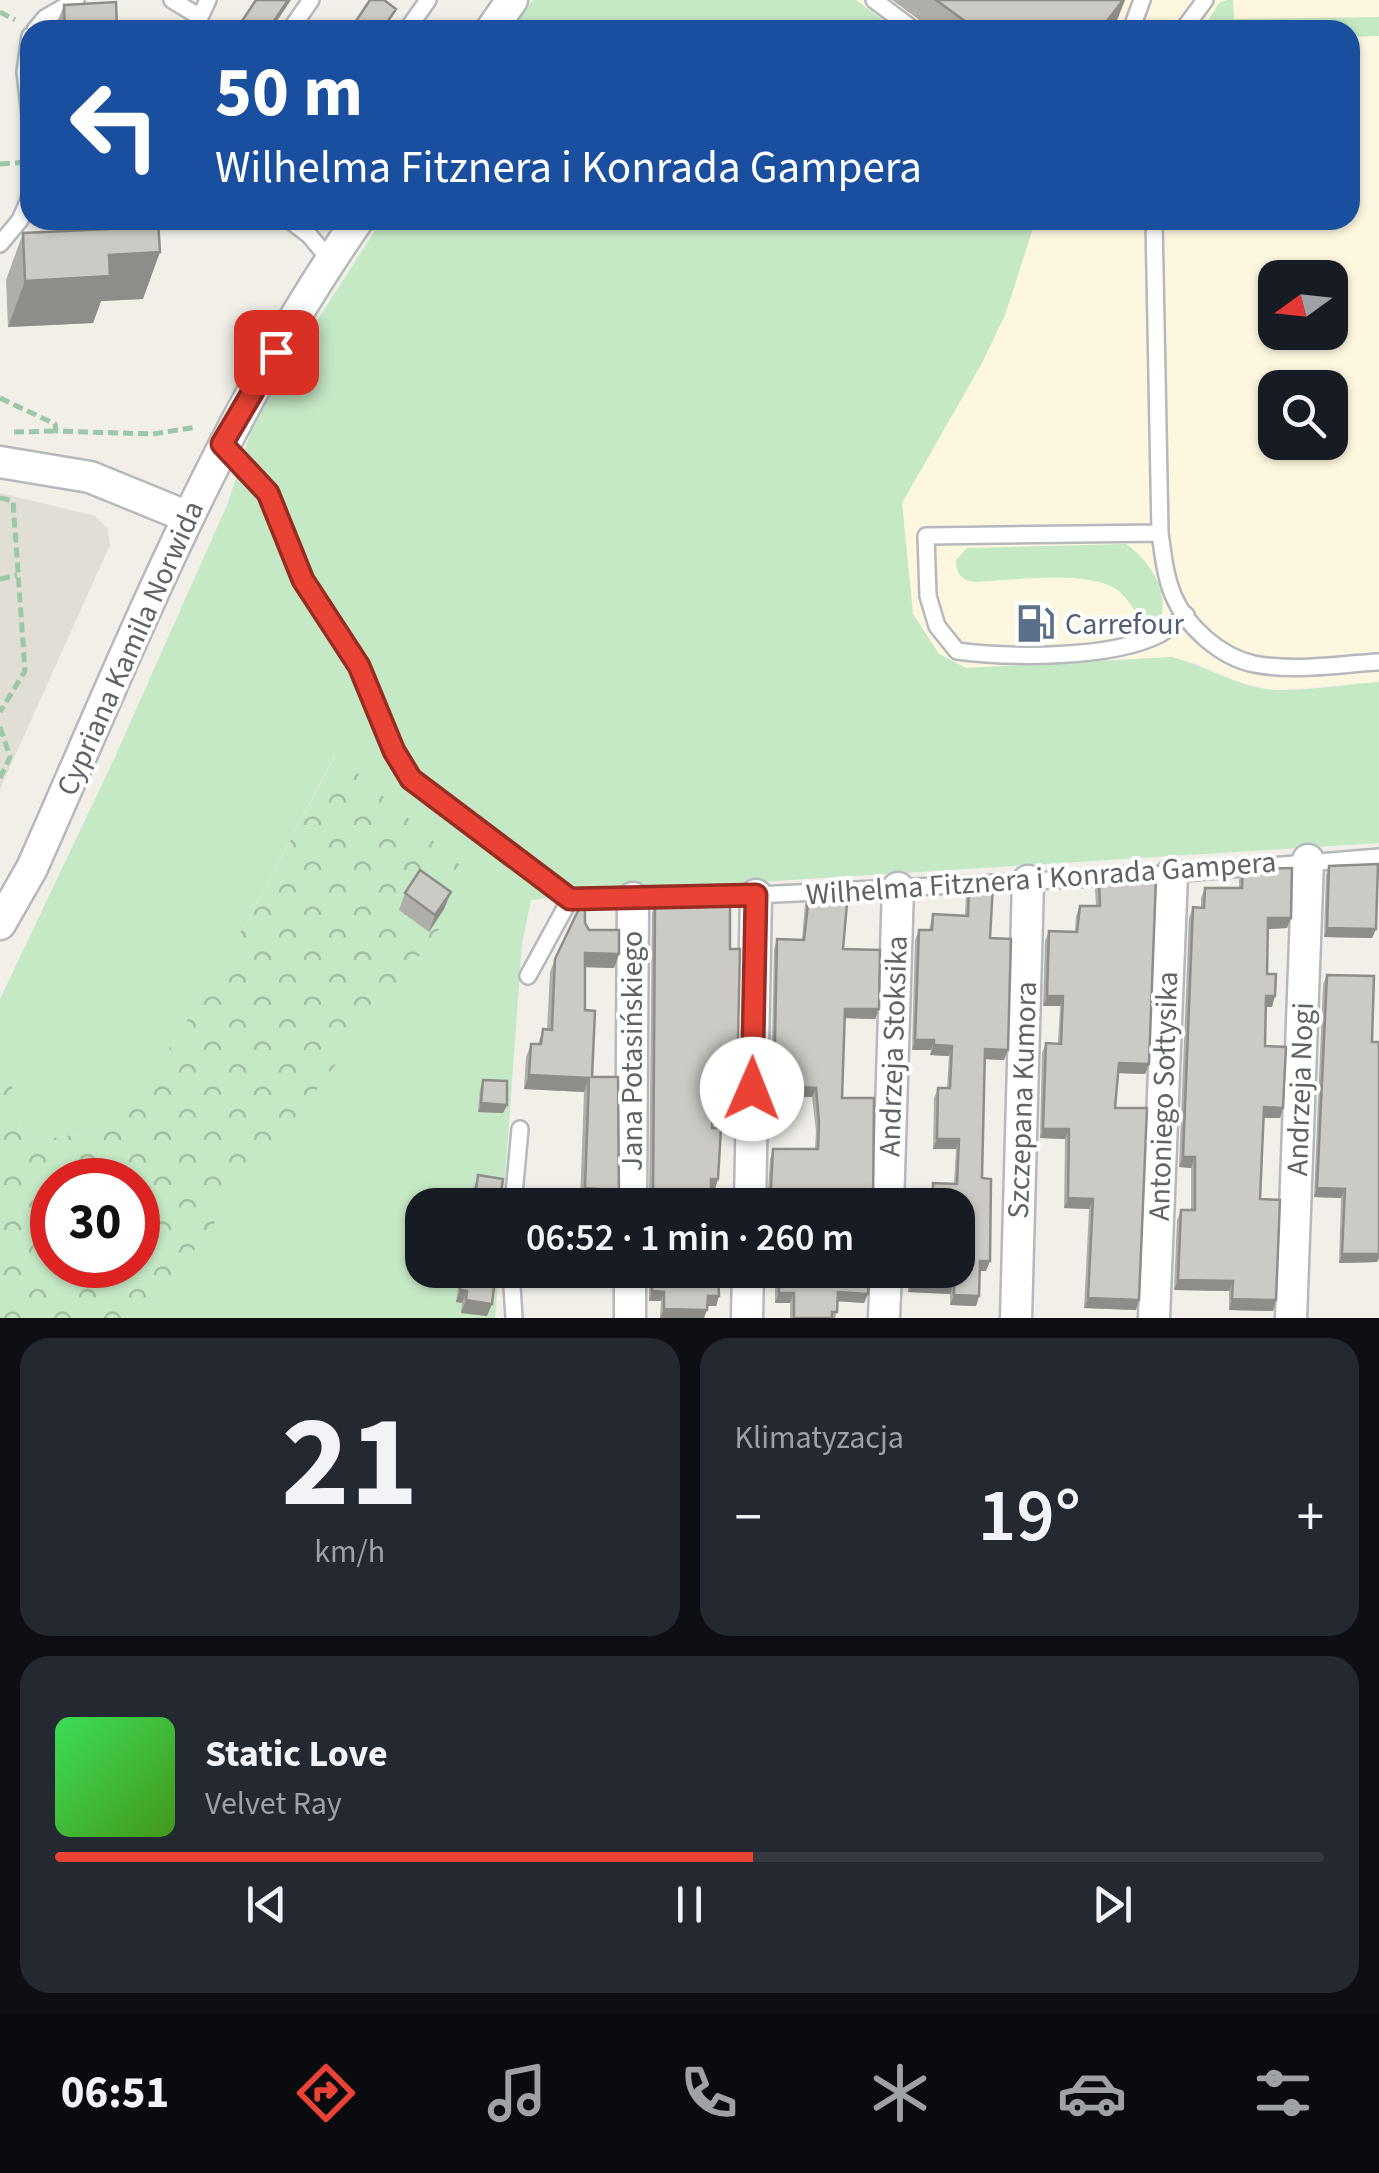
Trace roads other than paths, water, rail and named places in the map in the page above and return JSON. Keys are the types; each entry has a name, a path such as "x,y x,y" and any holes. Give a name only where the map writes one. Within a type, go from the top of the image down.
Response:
{"street":[{"name":"Cypriana Kamila Norwida","path":"0,924 32,868 222,444 351,230"},
{"path":"0,462 90,477 188,517"},
{"name":"Andrzeja Nogi","path":"1292,1318 1308,860"},
{"name":"Antoniego Sołtysika","path":"1154,1318 1172,874"},
{"name":"Szczepana Kumora","path":"1016,1318 1028,882"},
{"name":"Andrzeja Stoksika","path":"889,1188 898,888"},
{"path":"750,1188 756,895"},
{"name":"Jana Potasińskiego","path":"631,1188 633,898"},
{"path":"630,1288 630,1318"},
{"path":"748,1288 748,1318"},
{"path":"884,1318 885,1288"}],"lane":[{"path":"43,20 76,0"},
{"path":"172,0 196,20"},
{"path":"874,0 901,20"},
{"path":"0,244 20,220"},
{"path":"302,230 330,260"},
{"path":"1154,230 1160,534 1174,597 1199,632 1223,652 1252,664 1379,662"},
{"path":"222,444 268,493 303,580 359,666 394,751 411,779 570,899 528,976"},
{"path":"1160,534 926,536 928,596 936,626 957,651 1036,654 1120,648 1162,634 1186,614"},
{"name":"Wilhelma Fitznera i Konrada Gampera","path":"570,899 1028,882 1379,856"},
{"path":"515,1188 520,1129"},
{"path":"512,1288 514,1318"}],"place":[{"name":"Carrefour","path":"1035,624"}]}
